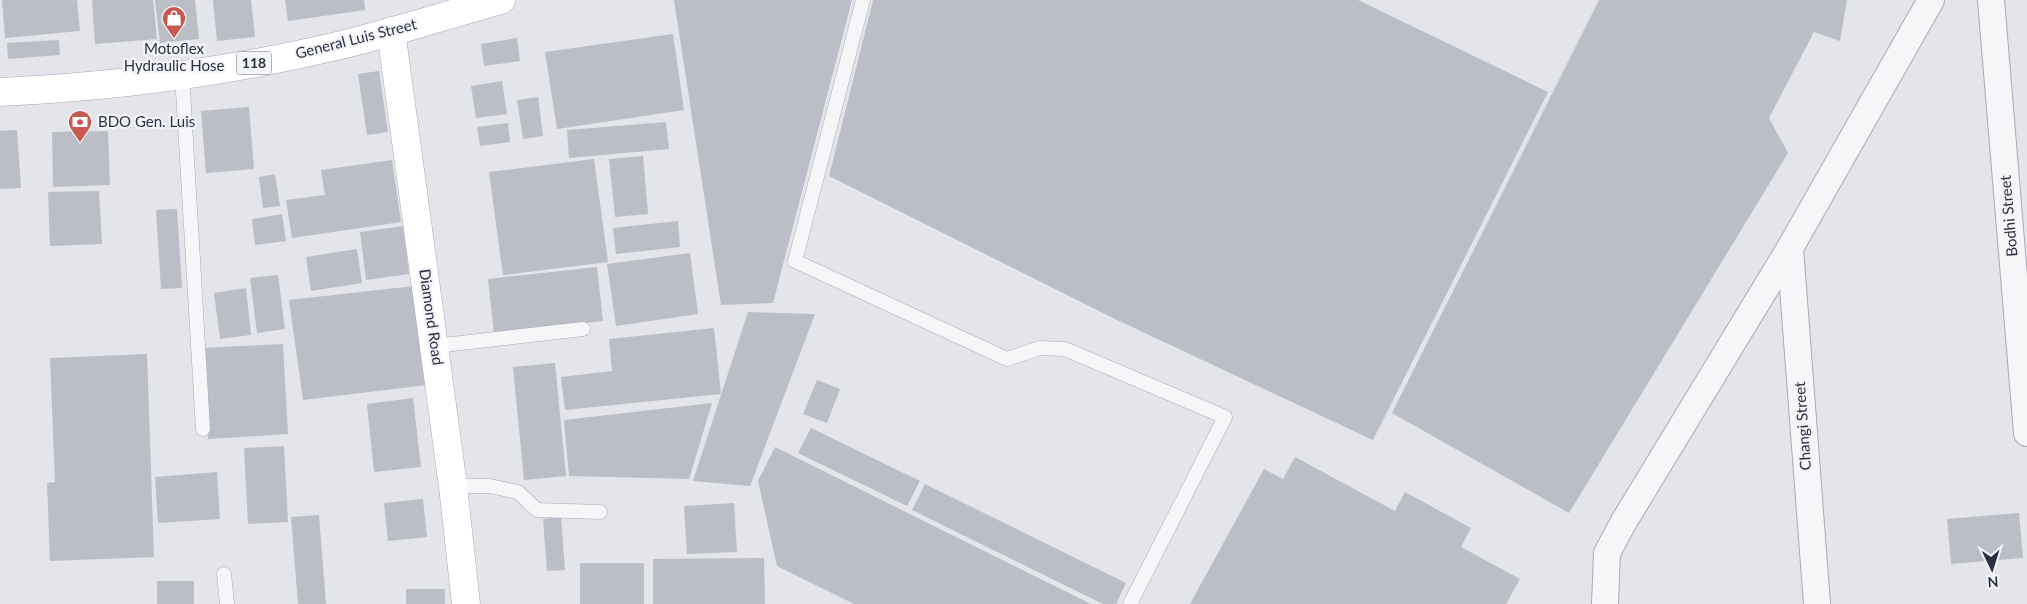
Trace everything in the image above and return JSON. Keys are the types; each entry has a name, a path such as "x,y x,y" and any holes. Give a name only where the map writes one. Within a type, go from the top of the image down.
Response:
{"main road":[{"name":"General Luis Street","path":"0,92 86,86 240,66 338,46 501,0"},
{"name":"Diamond Road","path":"391,31 454,486 466,604"}],"street":[{"path":"1605,604 1607,553 1615,538 1790,248 1931,0"},
{"name":"Bodhi Street","path":"1991,0 2027,433"},
{"name":"Changi Street","path":"1790,248 1817,604"}],"lane":[{"path":"863,0 795,261 1006,359 1040,348 1065,349 1224,417 1130,604"},
{"path":"182,74 203,429"},
{"path":"435,346 583,329"},
{"path":"454,486 490,486 518,492 537,510 600,512"},
{"path":"224,574 228,604"}],"building":[{"path":"2,0 77,0 80,31 5,38"},
{"path":"92,0 153,0 157,39 95,44"},
{"path":"155,0 195,0 199,39 160,43"},
{"path":"213,0 251,0 255,37 217,41"},
{"path":"285,0 364,0 365,10 288,21"},
{"path":"674,0 852,0 773,303 721,305"},
{"path":"873,0 1358,0 1548,92 1373,440 1115,319 829,176"},
{"path":"1599,0 1847,0 1840,41 1814,32 1769,118 1788,153 1569,513 1392,413"},
{"path":"673,34 684,110 557,129 545,52"},
{"path":"517,38 520,61 484,66 481,44"},
{"path":"59,40 60,55 8,59 7,43"},
{"path":"379,71 388,132 367,135 358,74"},
{"path":"502,81 507,114 476,118 471,86"},
{"path":"538,97 543,136 523,139 517,100"},
{"path":"249,107 254,169 206,173 201,111"},
{"path":"666,122 669,149 569,158 567,130"},
{"path":"508,123 510,142 480,146 477,127"},
{"path":"17,130 21,188 0,189 0,131"},
{"path":"108,131 110,185 53,187 52,132"},
{"path":"643,156 648,214 615,217 609,159"},
{"path":"594,159 608,262 503,275 489,172"},
{"path":"392,160 401,222 292,238 286,200 325,195 321,170"},
{"path":"275,174 280,206 263,208 259,177"},
{"path":"99,191 102,244 50,246 48,192"},
{"path":"177,209 182,288 161,289 156,210"},
{"path":"282,214 286,241 255,245 252,219"},
{"path":"678,221 680,247 616,254 613,228"},
{"path":"403,226 409,274 366,280 360,232"},
{"path":"357,249 362,283 311,291 306,257"},
{"path":"690,253 698,314 616,326 607,264"},
{"path":"597,267 603,321 494,333 488,279"},
{"path":"278,275 285,329 257,333 250,278"},
{"path":"414,286 427,385 303,400 289,300"},
{"path":"246,288 251,335 220,339 214,293"},
{"path":"748,312 815,314 750,486 693,481"},
{"path":"714,328 721,394 565,410 561,377 612,371 609,339"},
{"path":"283,344 288,434 208,439 203,348"},
{"path":"147,354 154,557 50,561 47,483 55,482 50,358"},
{"path":"555,363 566,476 524,480 513,367"},
{"path":"817,380 840,389 827,423 803,414"},
{"path":"413,398 421,467 374,472 367,404"},
{"path":"712,403 689,479 569,476 564,420"},
{"path":"811,428 920,481 907,506 798,453"},
{"path":"284,446 288,522 248,524 244,448"},
{"path":"775,447 1091,604 854,604 777,566 758,481"},
{"path":"1295,457 1395,511 1405,492 1471,528 1461,547 1520,579 1506,604 1190,604 1264,469 1283,479"},
{"path":"217,472 220,519 158,523 155,477"},
{"path":"925,484 1126,583 1116,604 1103,604 912,510"},
{"path":"423,499 427,537 388,541 384,503"},
{"path":"734,503 737,552 687,554 684,506"},
{"path":"2019,513 2023,558 1951,564 1947,519"},
{"path":"319,515 326,604 298,604 291,517"},
{"path":"561,517 565,570 547,571 543,519"},
{"path":"764,558 765,604 653,604 653,559"},
{"path":"580,563 644,563 644,604 580,604"},
{"path":"157,581 194,581 194,604 157,604"},
{"path":"406,589 445,589 445,604 406,604"}],"place":[{"name":"Motoflex Hydraulic Hose","path":"174,39"},
{"name":"BDO Gen. Luis","path":"80,143"}]}
